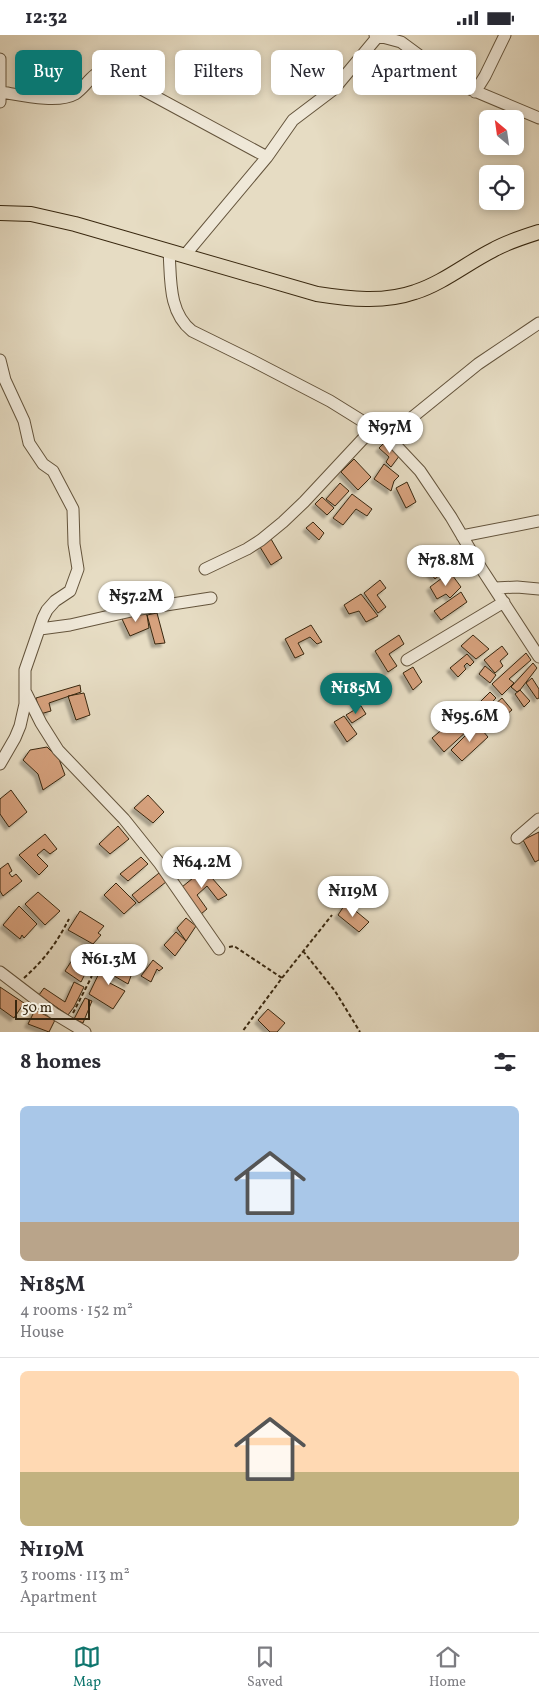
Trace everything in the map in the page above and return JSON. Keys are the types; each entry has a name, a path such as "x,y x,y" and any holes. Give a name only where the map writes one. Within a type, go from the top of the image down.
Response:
{"main road":[{"path":"0,213 31,214 52,218 317,294 346,299 402,296 417,291 460,270 492,250 539,232"}],"street":[{"path":"476,91 486,76 505,35"},
{"path":"185,255 267,157 293,120 334,89 377,36 401,42 413,50"},
{"path":"0,59 0,97 66,97 75,94 97,73 106,70 267,157"},
{"path":"476,92 539,118"},
{"path":"168,251 173,298 180,319 185,326 330,401 388,437 420,471 539,657"},
{"path":"388,437 478,364 539,323"},
{"path":"0,360 4,380 24,421 29,443 43,464 53,471 73,509 74,544 78,569 70,591 55,601 47,610 25,670 25,704 20,726 0,764"},
{"path":"205,569 247,549 276,528 304,502 374,427"},
{"path":"462,536 539,521"},
{"path":"495,588 539,589"},
{"path":"40,629 70,625 140,609 211,598"},
{"path":"407,659 504,602"},
{"path":"25,691 40,723 58,750 124,819 160,864 219,949"},
{"path":"517,838 539,819"},
{"path":"0,973 55,1014 85,1032"}],"path":[{"path":"242,1032 332,915"},
{"path":"17,984 39,964 57,942 69,919"},
{"path":"219,949 234,946 282,978"},
{"path":"303,951 335,991 360,1032"},
{"path":"69,1022 93,971"}],"building":[{"path":"385,442 400,455 391,467 386,462 389,457 379,448"},
{"path":"354,459 371,477 358,490 341,472"},
{"path":"384,464 399,476 394,481 391,491 374,479"},
{"path":"407,482 416,502 406,508 396,488"},
{"path":"340,483 349,491 335,506 326,499"},
{"path":"352,494 372,509 367,516 356,509 343,525 333,518"},
{"path":"322,497 334,508 327,515 315,504"},
{"path":"313,522 324,533 319,540 306,528"},
{"path":"271,539 282,558 271,565 260,547"},
{"path":"442,559 450,566 435,579 428,570"},
{"path":"450,572 461,587 450,598 446,594 437,599 430,587"},
{"path":"380,580 386,588 377,595 386,607 378,613 364,593"},
{"path":"461,592 467,602 441,620 434,611"},
{"path":"361,594 378,616 366,622 359,611 349,614 344,605"},
{"path":"142,611 147,615 149,628 130,636 122,619"},
{"path":"157,613 165,643 155,644 147,615"},
{"path":"311,625 322,642 317,644 310,637 298,643 304,654 295,658 285,639"},
{"path":"399,635 404,644 389,654 397,666 388,672 375,651"},
{"path":"473,635 489,649 476,659 461,646"},
{"path":"502,646 508,654 500,661 503,666 495,673 484,660"},
{"path":"526,653 531,660 509,679 514,683 502,695 492,684"},
{"path":"467,654 474,662 470,666 467,663 464,666 466,669 458,677 450,668"},
{"path":"533,663 537,668 517,692 511,687"},
{"path":"485,666 496,675 490,683 479,674"},
{"path":"413,667 422,682 413,690 403,673"},
{"path":"532,678 539,689 539,698 537,699 526,683"},
{"path":"80,685 81,692 49,703 51,711 40,714 36,698"},
{"path":"520,690 530,701 524,707 515,694"},
{"path":"490,692 496,698 483,712 476,706"},
{"path":"84,693 90,715 76,720 68,696"},
{"path":"502,698 512,710 489,729 479,718"},
{"path":"361,706 366,714 352,723 346,715"},
{"path":"344,716 357,734 347,742 334,722"},
{"path":"457,717 468,730 444,752 432,738"},
{"path":"477,724 488,737 462,761 451,750"},
{"path":"47,747 59,759 65,775 43,790 38,774 23,760 30,750"},
{"path":"11,790 27,812 9,827 0,814 0,799"},
{"path":"148,795 164,812 153,823 134,808"},
{"path":"118,826 129,839 110,854 99,844"},
{"path":"539,832 539,860 535,862 523,840"},
{"path":"45,834 57,849 50,854 44,849 37,855 48,866 39,875 19,855"},
{"path":"141,857 148,864 128,881 120,874"},
{"path":"8,863 12,871 9,873 12,877 16,874 22,881 3,896 0,891 0,869"},
{"path":"204,869 227,895 218,900 207,886 197,895 207,909 201,914 182,887"},
{"path":"159,873 166,882 139,903 132,895"},
{"path":"116,883 136,903 124,914 104,895"},
{"path":"38,892 60,911 45,925 25,904"},
{"path":"346,903 369,922 359,932 338,915"},
{"path":"19,906 37,924 24,938 22,935 20,939 3,925"},
{"path":"80,911 104,926 98,933 101,935 93,944 68,930"},
{"path":"186,918 196,926 186,941 177,928"},
{"path":"176,932 186,941 175,956 164,945"},
{"path":"74,957 89,966 81,982 65,971"},
{"path":"153,960 163,968 159,971 157,969 151,982 141,976"},
{"path":"105,961 131,976 128,984 109,973 106,981 125,991 113,1009 89,994"},
{"path":"74,982 84,987 68,1015 39,995 44,988 65,1002"},
{"path":"0,987 24,1003 14,1018 0,1008"},
{"path":"85,998 92,1001 83,1023 74,1019"},
{"path":"268,1009 285,1023 277,1032 270,1032 258,1020"},
{"path":"35,1010 55,1020 49,1032 28,1024"}]}
